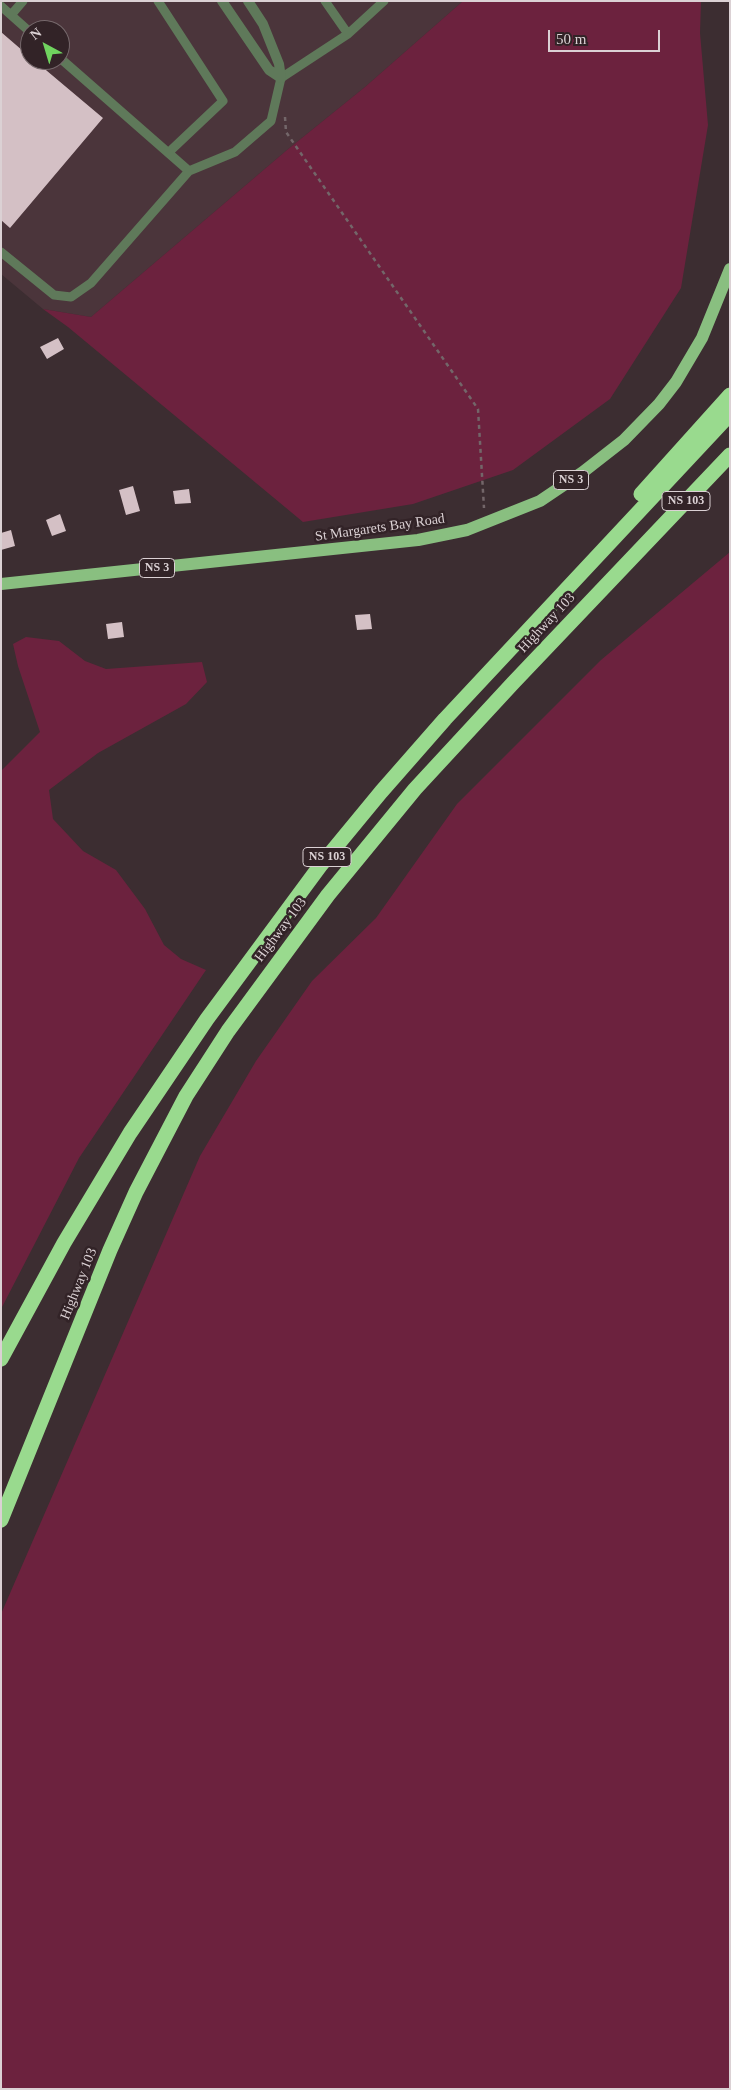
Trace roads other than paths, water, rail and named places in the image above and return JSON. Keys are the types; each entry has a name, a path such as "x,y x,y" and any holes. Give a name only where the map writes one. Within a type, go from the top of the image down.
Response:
{"highway":[{"path":"526,630 537,610 730,395"},
{"name":"Highway 103","path":"1,1359 64,1242 107,1170 180,1057 234,981 350,829 438,726 730,414"},
{"name":"Highway 103","path":"1,1520 88,1304 133,1199 186,1096 228,1031 328,895 416,789 581,611 730,455"}],"main road":[{"name":"St Margarets Bay Road","path":"1,584 392,544 467,530 540,501 583,472 624,440 642,423 676,382 702,338 730,268"}],"street":[{"path":"222,1 269,70 281,78"},
{"path":"248,1 263,24 279,64 281,78"}],"lane":[{"path":"11,15 23,1"},
{"path":"158,1 223,101 168,153"},
{"path":"325,1 348,34"},
{"path":"1,252 54,295 71,297 91,283 189,171 236,152 272,121 281,78 348,34 384,1"},
{"path":"1,6 20,23"},
{"path":"70,67 189,171"}]}
